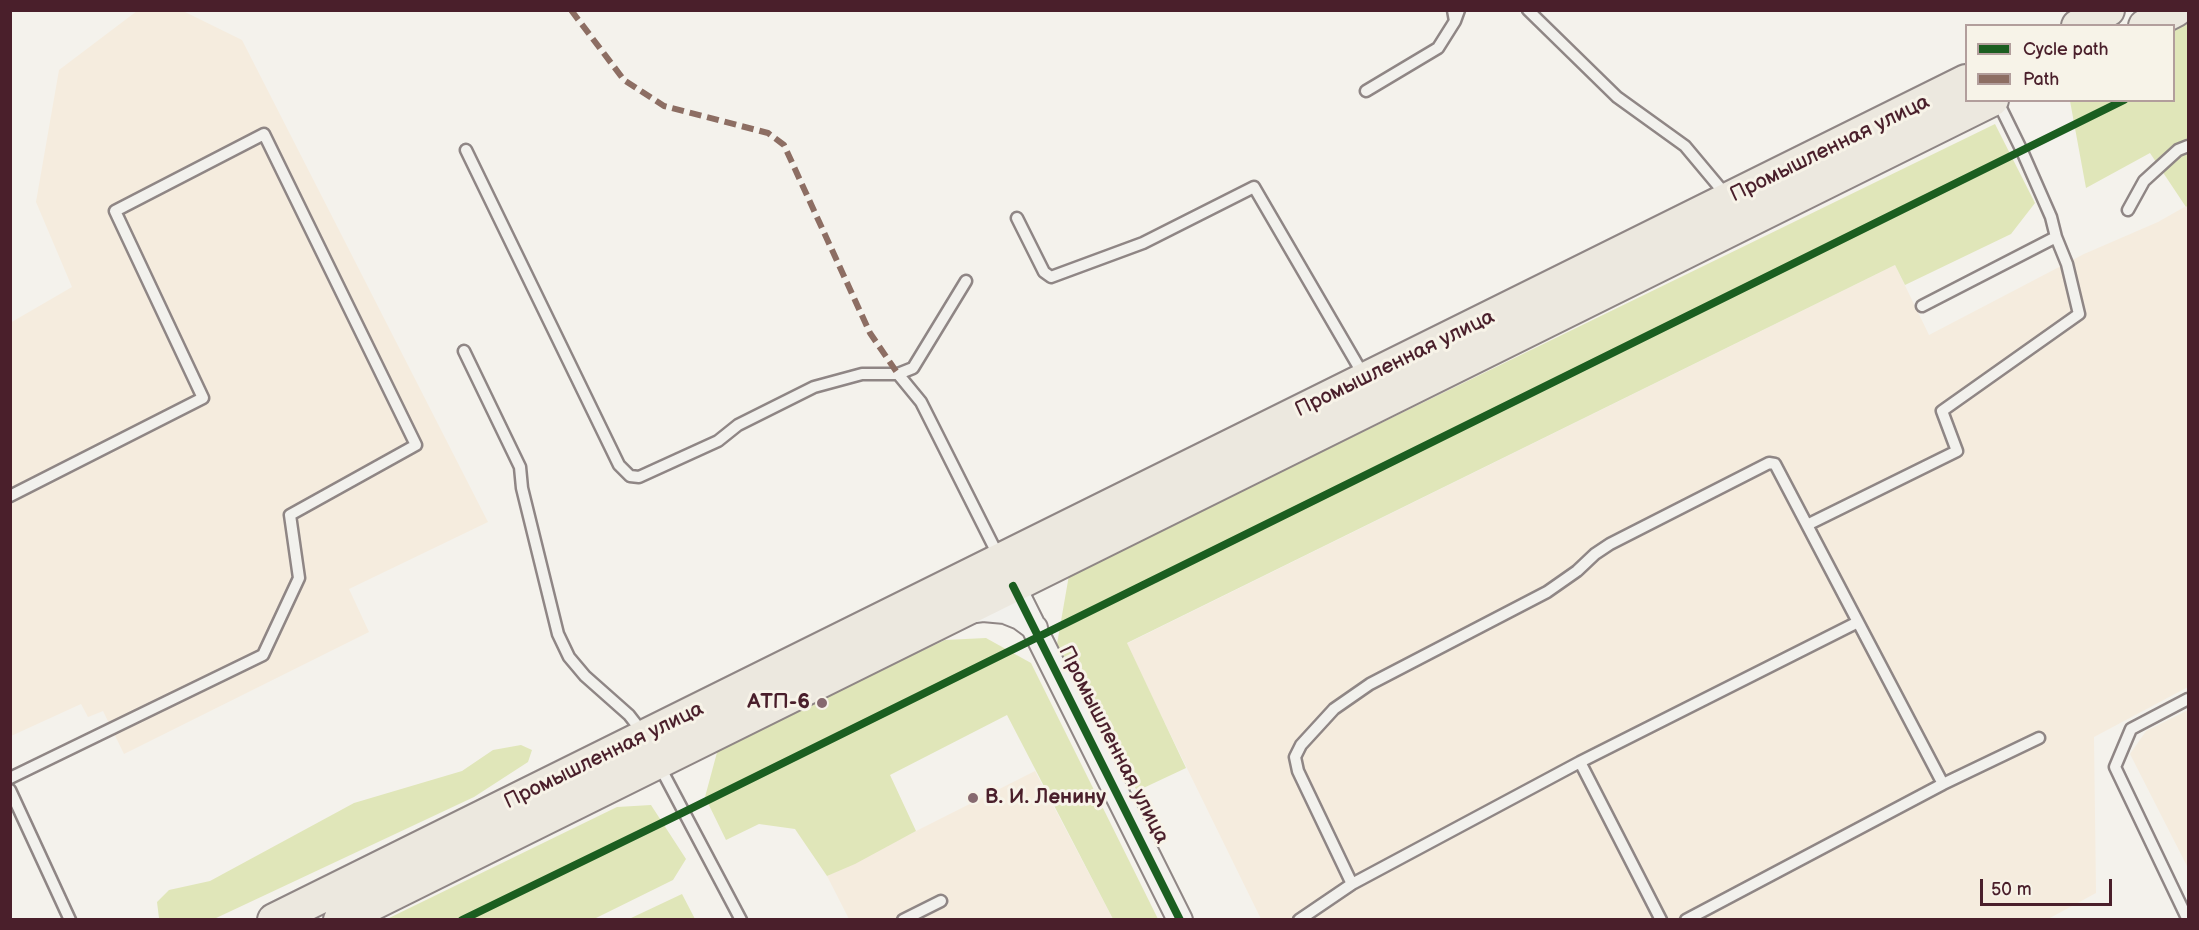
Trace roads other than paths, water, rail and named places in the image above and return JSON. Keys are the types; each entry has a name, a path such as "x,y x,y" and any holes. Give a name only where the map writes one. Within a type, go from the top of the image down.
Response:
{"main road":[{"path":"2082,24 2108,10"},
{"path":"2149,24 2176,10"},
{"name":"Промышленная улица","path":"1372,392 1729,199 1965,81"},
{"name":"Промышленная улица","path":"340,920 651,749 1372,392 1988,102"},
{"name":"Промышленная улица","path":"274,920 960,612 1007,573"}],"street":[{"name":"Промышленная улица","path":"1007,573 1180,920"},
{"path":"960,612 983,609 1005,611 1020,617 1035,628"}],"lane":[{"path":"1528,10 1617,97 1685,146 1729,199"},
{"path":"1366,91 1438,48 1456,14"},
{"path":"1807,525 1957,451 1942,411 2079,314 2067,264 2046,206 1998,102"},
{"path":"10,496 203,398 115,211 264,134 416,445 291,515 299,578 263,655 10,778"},
{"path":"2128,210 2144,181 2178,150 2188,146"},
{"path":"466,150 619,465 630,476 639,477 718,441 738,425 814,387 862,374 898,374 913,368 966,281"},
{"path":"1017,218 1044,272 1051,277 1143,243 1254,187 1372,392"},
{"path":"1922,306 2056,237"},
{"path":"464,351 520,467 522,488 558,634 569,657 585,676 629,715 651,749 741,920"},
{"path":"898,374 921,402 1007,573"},
{"path":"1352,884 1298,771 1295,757 1300,745 1334,709 1370,684 1547,592 1610,544 1769,463 1775,464 1943,784"},
{"path":"1299,920 1352,884 1580,762 1858,622"},
{"path":"2188,699 2131,729 2115,766 2188,920"},
{"path":"1686,920 1943,784 2039,738"},
{"path":"1580,762 1660,920"},
{"path":"10,790 70,920"},
{"path":"903,920 941,901"}],"place":[{"name":"АТП-6","path":"822,703"},
{"name":"В. И. Ленину","path":"973,798"}]}
